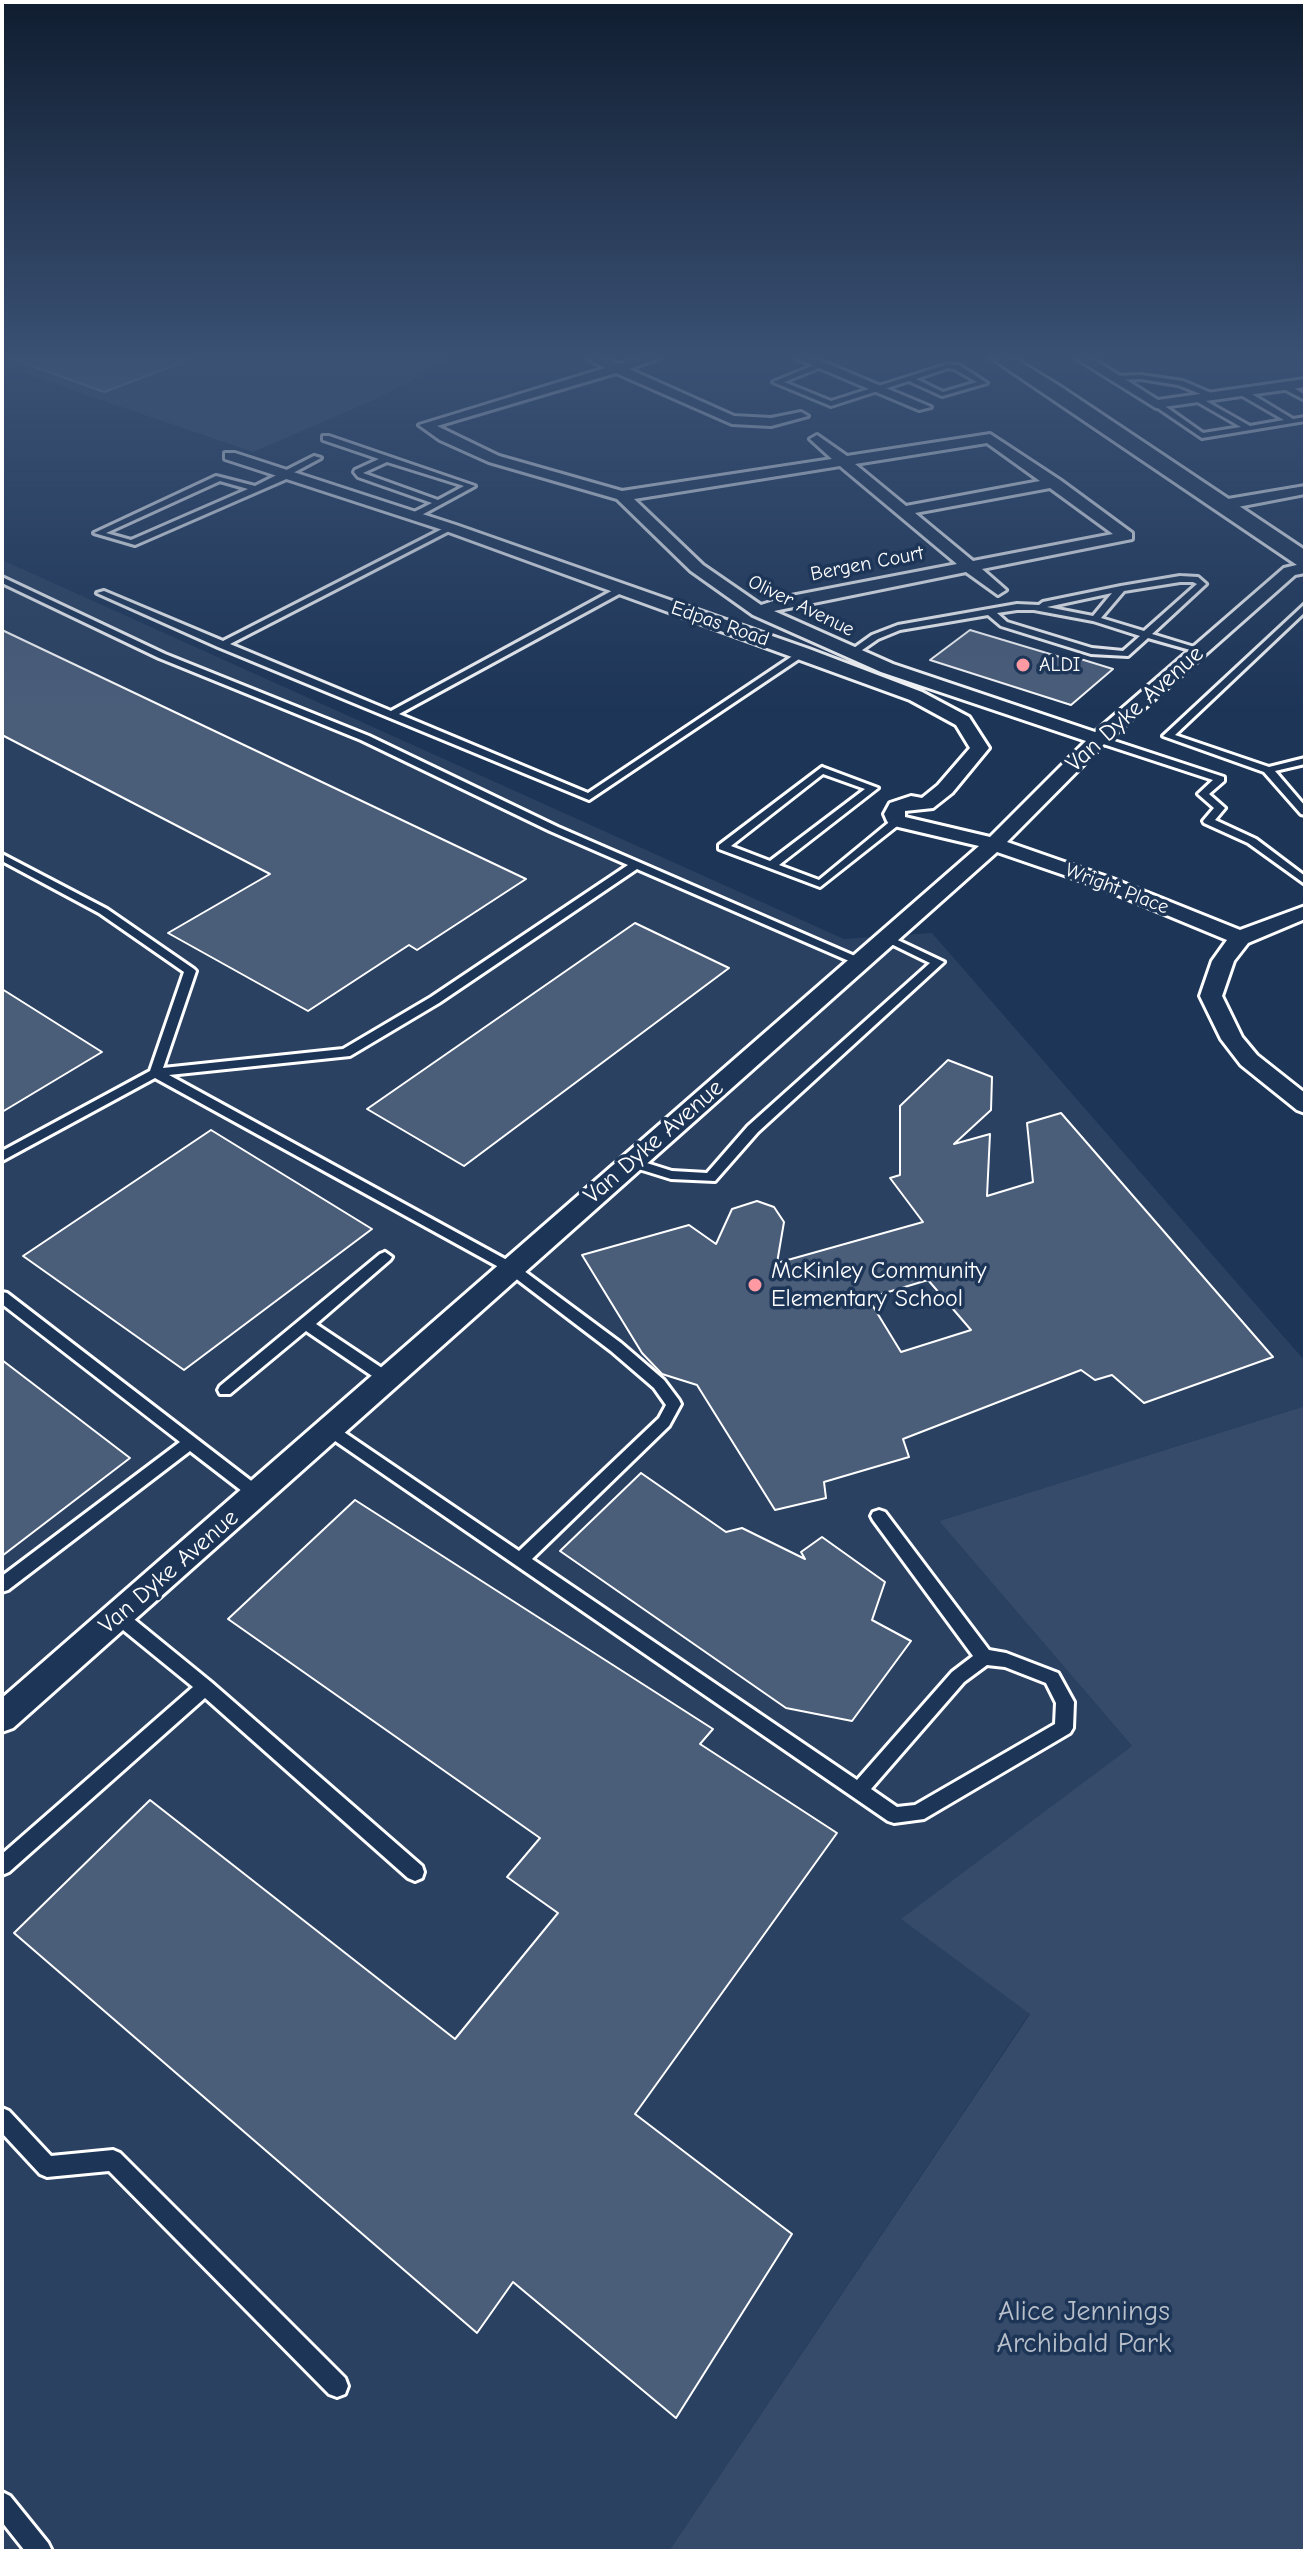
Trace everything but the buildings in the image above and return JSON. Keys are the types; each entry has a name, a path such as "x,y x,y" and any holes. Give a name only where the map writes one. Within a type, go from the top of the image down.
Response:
{"main road":[{"path":"1179,476 1305,560"}],"street":[{"name":"Edpas Road","path":"290,476 451,528 803,653 916,696 963,721 980,748 945,789 926,804 911,802 897,807 894,814 897,821"},
{"name":"Oliver Avenue","path":"553,476 622,496 697,568 759,611 887,668 1098,739"},
{"path":"622,496 744,476"},
{"path":"862,476 998,590"},
{"path":"1045,476 1055,483"},
{"path":"903,511 1055,483"},
{"name":"Bergen Court","path":"759,611 786,602 1126,536 1055,483"},
{"path":"1222,505 1303,492"},
{"name":"Van Dyke Avenue","path":"2,1718 994,844 1098,739 1290,571 1305,568"},
{"path":"926,804 994,844"},
{"path":"897,821 994,844"},
{"name":"Wright Place","path":"994,844 1106,883 1240,938"},
{"path":"1305,912 1240,938 1223,961 1211,996 1232,1039 1249,1060 1305,1105"}],"lane":[{"path":"255,489 219,478 98,533 132,543 255,489 283,476"},
{"path":"369,476 439,503"},
{"path":"413,516 471,486 440,476"},
{"path":"221,645 451,528"},
{"path":"852,653 875,637 898,628 990,612 1034,607 1180,579 1195,579 1202,584 1125,654 1091,651 1004,624 990,612"},
{"path":"2,580 162,656 365,738 635,865 860,962"},
{"path":"1095,619 1121,589"},
{"path":"390,715 620,590"},
{"path":"101,593 589,797 803,653"},
{"path":"1034,607 1095,619 1198,651"},
{"path":"1305,607 1168,736 1268,770 1305,812"},
{"path":"1098,739 1220,779 1203,794 1220,808 1208,821 1252,841 1305,881"},
{"path":"1268,770 1305,761"},
{"path":"772,865 873,788 822,770 723,847 820,884 897,821"},
{"path":"2,857 103,911 190,971 155,1073"},
{"path":"2,1157 155,1073 346,1053 435,1000 635,865"},
{"path":"631,1162 671,1175 710,1178 753,1129 938,962 887,938"},
{"path":"155,1073 511,1268 616,1347 659,1384 674,1404 664,1422 520,1560"},
{"path":"225,1390 385,1257"},
{"path":"2,1297 257,1494"},
{"path":"306,1324 386,1378"},
{"path":"330,1430 894,1815 918,1813 1064,1728 1065,1702 1052,1678 1006,1660 984,1657 958,1677 859,1790"},
{"path":"2,1585 191,1442"},
{"path":"879,1516 984,1657"},
{"path":"118,1616 205,1687 415,1872"},
{"path":"2,1866 205,1687"},
{"path":"2,2118 47,2167 113,2160 337,2386"},
{"path":"2,2504 40,2551"}],"shaded area":[{"path":"2,560 844,939 932,933 1305,1361 1305,1406 939,1521 1132,1746 902,1919 1030,2013 669,2551 2,2551"}],"green space":[{"name":"Alice Jennings Archibald Park","path":"1305,1406 1305,2551 669,2551 1030,2014 901,1919 1132,1746 939,1521"}],"place":[{"name":"ALDI","path":"1023,665"},
{"name":"McKinley Community Elementary School","path":"755,1285"}]}
